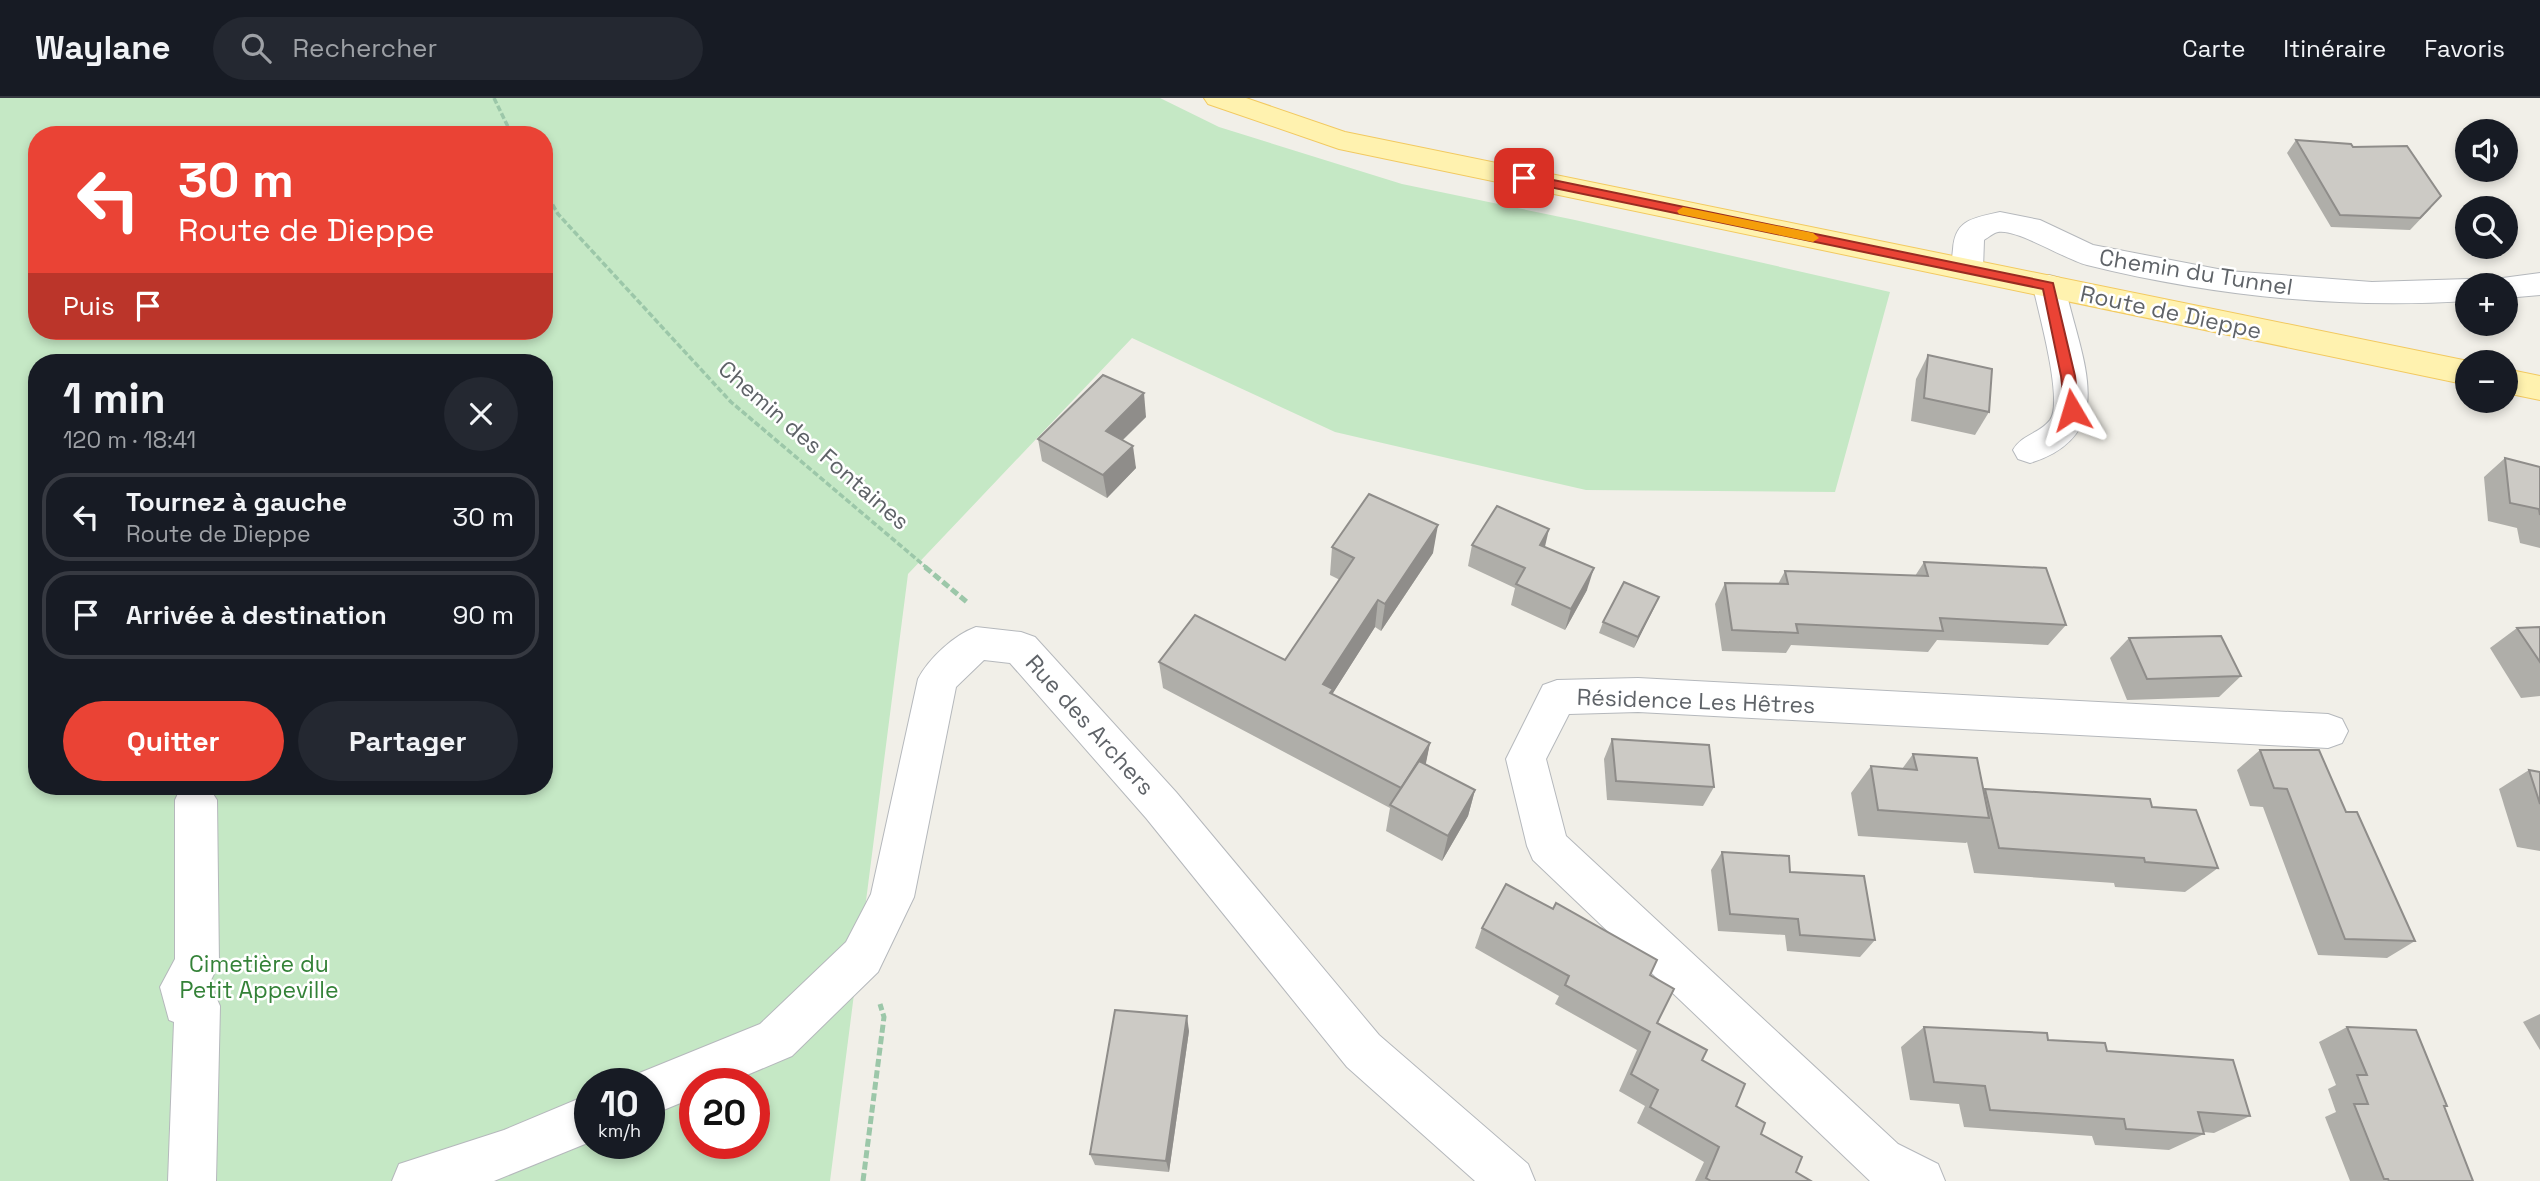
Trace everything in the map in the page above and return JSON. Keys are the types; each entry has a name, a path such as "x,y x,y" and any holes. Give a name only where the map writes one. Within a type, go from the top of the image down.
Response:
{"main road":[{"name":"Route de Dieppe","path":"1218,98 1339,140 2455,370"},
{"path":"2518,383 2540,388"}],"street":[{"name":"Chemin du Tunnel","path":"1968,269 1969,235 1979,227 2002,221 2033,228 2083,253 2206,277 2311,290 2422,294 2455,291"},
{"path":"2518,286 2540,284"},
{"path":"2030,450 2053,440 2066,424 2072,410 2068,376 2049,286"},
{"name":"Rue des Archers","path":"665,1086 776,1040 862,957 892,897 938,679 976,643 1021,648 1161,805 1363,1051 1511,1181"},
{"name":"Résidence Les Hêtres","path":"1921,1181 1881,1161 1548,846 1526,759 1557,697 1638,695 2328,731"},
{"path":"192,1181 197,985 196,800"},
{"path":"416,1181 504,1154 574,1125"}],"path":[{"path":"494,98 507,126"},
{"name":"Chemin des Fontaines","path":"553,205 731,402 1021,648"},
{"path":"862,957 884,1017 863,1181"}],"green space":[{"name":"Cimetière du Petit Appeville","path":"0,98 1160,98 1219,127 1402,184 1575,220 1890,292 1835,492 1586,490 1335,432 1132,338 908,574 830,1181 0,1181"}],"building":[{"path":"2296,140 2351,144 2353,147 2407,146 2441,196 2420,218 2340,215"},
{"path":"1928,355 1992,369 1989,412 1924,398"},
{"path":"1103,375 1144,393 1106,431 1133,446 1103,475 1038,439"},
{"path":"2505,458 2540,467 2540,515 2539,509 2510,503"},
{"path":"1369,494 1438,525 1385,604 1378,600 1323,684 1333,689 1330,693 1430,743 1401,788 1159,662 1195,615 1285,660 1354,558 1332,547"},
{"path":"1497,506 1549,529 1540,545 1594,568 1571,609 1516,584 1525,568 1472,545"},
{"path":"1924,562 2046,568 2066,625 1940,618 1943,631 1796,624 1798,633 1732,630 1725,583 1788,584 1785,571 1928,576"},
{"path":"1624,582 1659,597 1638,637 1603,622"},
{"path":"2540,627 2540,662 2517,628"},
{"path":"2221,636 2241,676 2147,679 2129,638"},
{"path":"1612,739 1709,745 1714,787 1616,781"},
{"path":"2260,750 2319,750 2346,812 2357,812 2415,941 2345,939 2287,789 2274,788"},
{"path":"1913,754 1977,758 1989,818 1878,810 1871,766 1917,770"},
{"path":"1419,761 1475,790 1448,836 1390,805"},
{"path":"2529,770 2540,772 2540,804"},
{"path":"1985,789 2150,799 2152,807 2196,810 2218,868 2145,862 2144,858 1999,848"},
{"path":"1722,852 1789,856 1790,872 1864,876 1875,940 1800,935 1798,919 1730,914"},
{"path":"1506,884 1553,909 1556,903 1657,960 1650,975 1674,989 1657,1023 1707,1050 1702,1060 1745,1084 1736,1106 1765,1123 1761,1134 1802,1157 1796,1172 1811,1181 1711,1181 1706,1178 1719,1147 1650,1107 1658,1090 1631,1074 1650,1032 1565,985 1569,976 1482,928"},
{"path":"1115,1010 1187,1016 1166,1161 1090,1154"},
{"path":"1924,1027 2047,1033 2048,1040 2105,1043 2107,1051 2233,1060 2250,1116 2198,1112 2204,1134 2126,1129 2124,1119 1990,1110 1985,1086 1934,1082"},
{"path":"2347,1027 2416,1030 2447,1106 2444,1106 2473,1181 2384,1179 2354,1104 2368,1104 2357,1075 2367,1075"}],"slow traffic":[{"path":"1683,211 1813,238"}],"route":[{"path":"1524,178 2049,286 2068,376 2072,410"}]}
